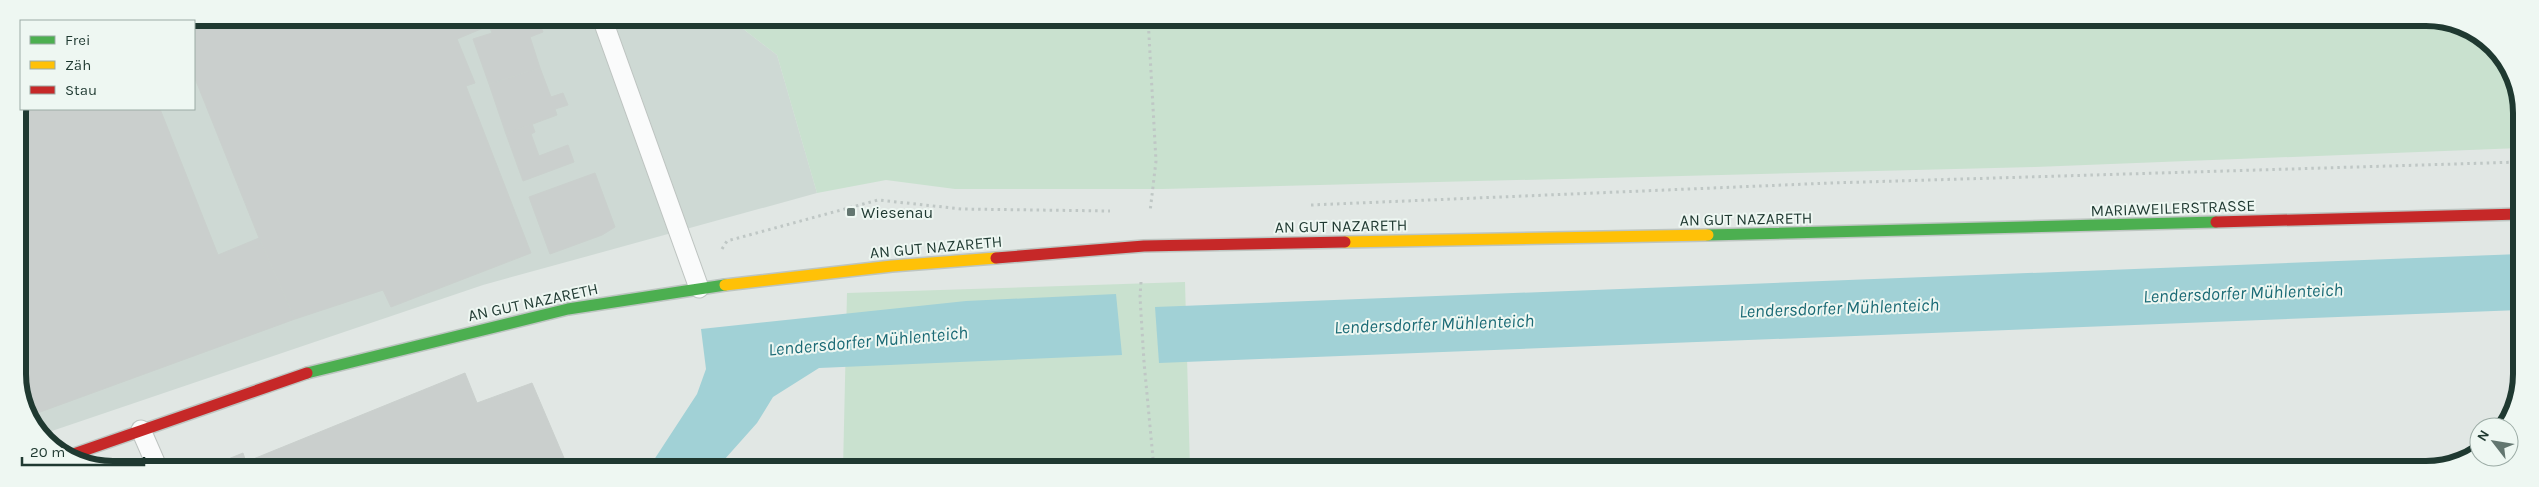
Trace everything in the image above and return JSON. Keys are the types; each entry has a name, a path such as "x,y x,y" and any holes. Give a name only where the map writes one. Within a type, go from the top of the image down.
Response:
{"main road":[{"name":"MARIAWEILERSTRASSE","path":"1828,234 2513,214"},
{"name":"AN GUT NAZARETH","path":"77,453 319,369 568,309 699,288 892,266 1144,246 1828,234"}],"lane":[{"path":"605,26 699,288"},
{"path":"141,430 155,461"}],"path":[{"path":"1148,26 1156,161 1144,246 1140,297 1153,461"},
{"path":"1308,205 1831,183 2513,162"},
{"path":"699,288 727,240 878,200 962,209 1120,211"},
{"path":"1140,211 1160,211"}],"shaded area":[{"path":"195,26 739,26 777,55 817,193 483,285 49,432 44,427 33,407 28,391 26,374 26,110 195,110"}],"green space":[{"path":"739,26 2426,26 2454,31 2464,35 2479,44 2495,60 2508,85 2511,96 2513,148 2035,167 1162,189 955,189 886,180 817,193 777,55"},
{"path":"1185,282 1190,461 843,461 847,293"}],"water":[{"name":"Lendersdorfer Mühlenteich","path":"2513,254 2513,310 1159,363 1155,307"},
{"name":"Lendersdorfer Mühlenteich","path":"1116,294 1122,355 819,368 773,397 757,423 723,461 653,461 697,394 706,369 701,329 966,301"}],"building":[{"path":"195,26 488,26 457,39 475,83 466,86 531,253 391,307 383,290 295,319 259,238 195,78"},
{"path":"489,26 540,26 543,32 530,37 540,68 489,84 473,39 492,33"},
{"path":"540,68 551,97 563,93 568,105 555,109 557,115 506,134 489,84"},
{"path":"26,110 160,110 218,255 259,238 295,319 36,413 28,391 26,374"},
{"path":"532,124 535,132 531,134 539,156 568,145 574,162 523,181 506,134"},
{"path":"595,173 615,227 602,235 550,254 529,197"},
{"path":"465,373 477,403 532,383 564,458 557,461 272,461 268,453"},
{"path":"243,453 246,461 223,461"},
{"path":"268,453 272,461 248,461"}],"traffic: fast":[{"path":"1708,235 2216,222"},
{"path":"307,373 568,309 725,285"}],"traffic: slow":[{"path":"1345,242 1708,235"},
{"path":"725,285 892,266 996,258"}],"traffic: jam":[{"path":"2216,222 2513,214"},
{"path":"996,258 1144,246 1345,242"},
{"path":"77,453 307,373"}],"place":[{"name":"Wiesenau","path":"851,212"}]}
